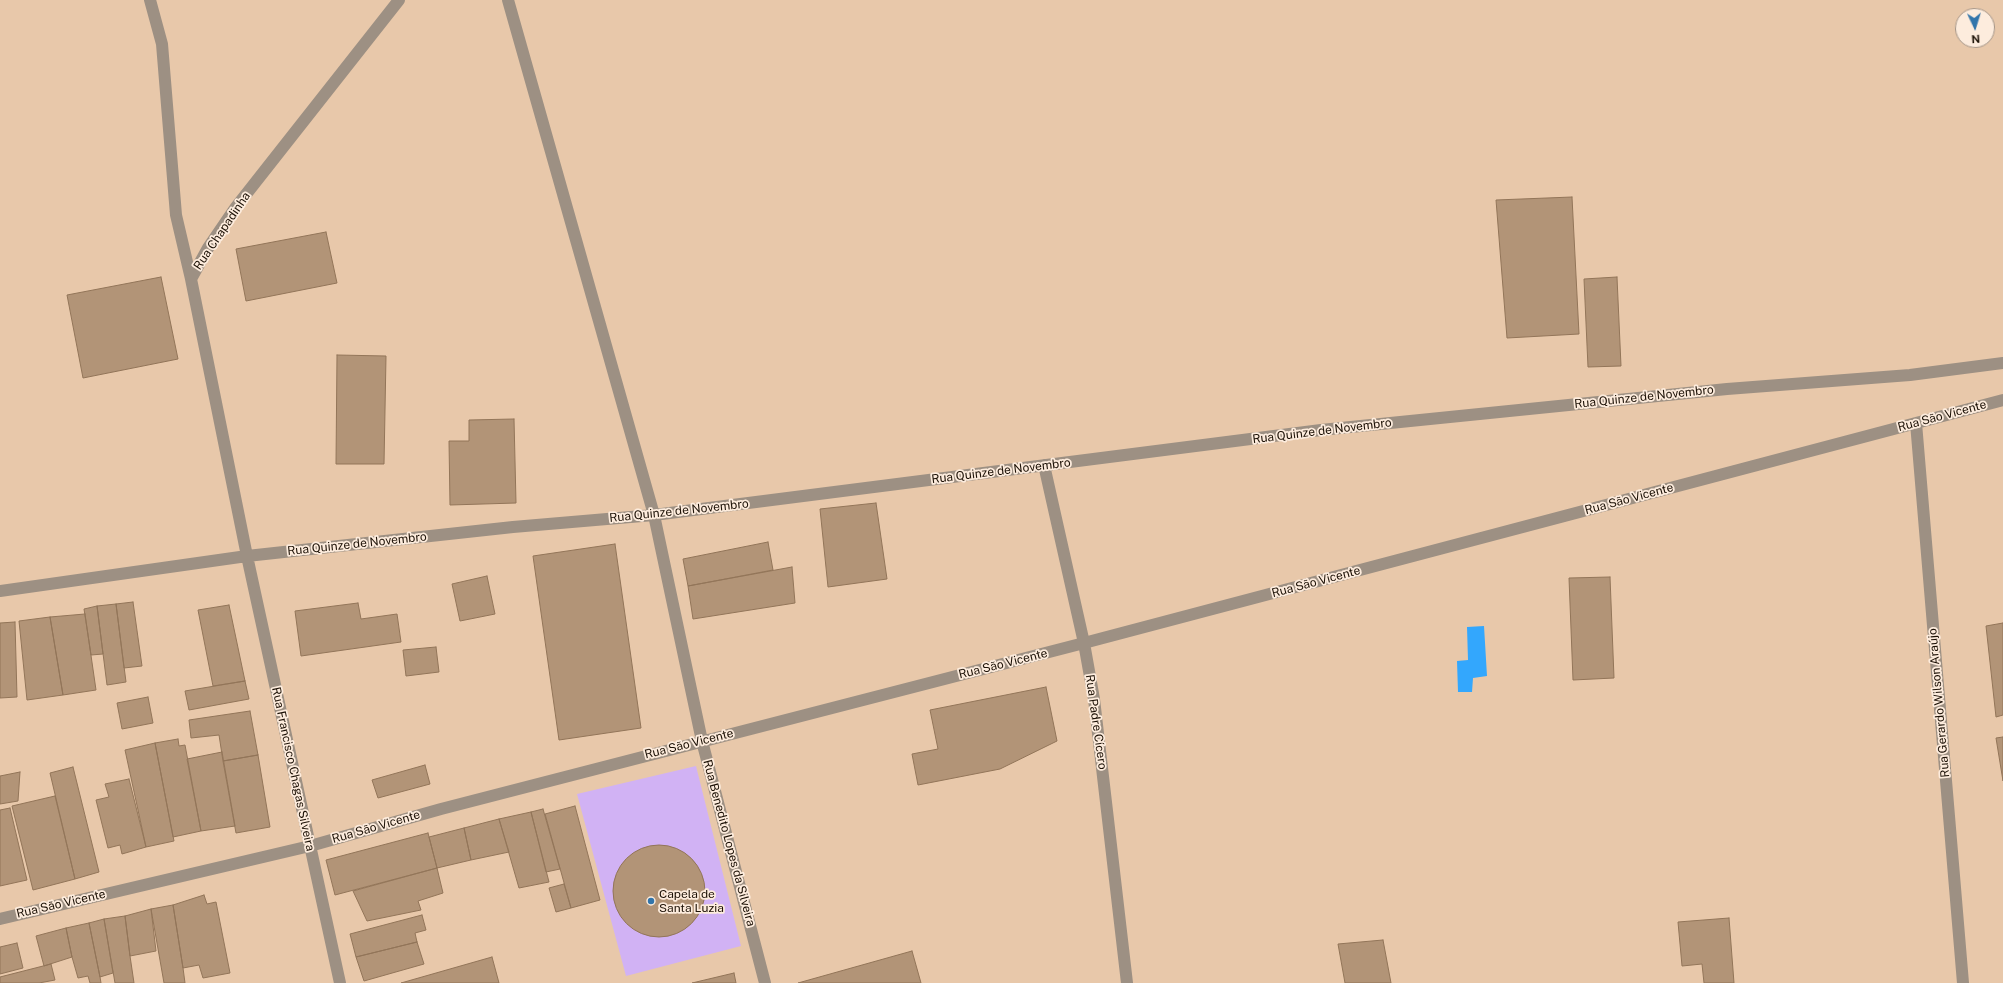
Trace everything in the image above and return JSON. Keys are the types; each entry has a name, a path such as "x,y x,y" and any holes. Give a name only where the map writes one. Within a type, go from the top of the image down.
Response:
{"street":[{"path":"150,0 162,44 176,215 191,278"},
{"name":"Rua Chapadinha","path":"247,556 191,278 208,248 236,207 399,0"},
{"name":"Rua Benedito Lopes da Silveira","path":"508,0 654,515 702,741 765,983"},
{"name":"Rua Quinze de Novembro","path":"0,591 247,556 513,527 654,515 1321,430 1727,389 1910,375 2003,363"},
{"name":"Rua São Vicente","path":"0,919 310,846 441,809 1084,643 2003,400"},
{"name":"Rua Gerardo Wilson Araújo","path":"1916,423 1963,983"},
{"name":"Rua Padre Cícero","path":"1044,465 1084,643 1094,699 1127,983"},
{"name":"Rua Francisco Chagas Silveira","path":"247,556 340,983"}],"shaded area":[{"path":"696,766 741,946 626,976 577,794"}],"water":[{"path":"1484,626 1487,676 1473,678 1472,692 1458,692 1457,661 1468,660 1467,627"}],"building":[{"path":"1572,197 1579,334 1507,338 1496,200"},
{"path":"326,232 337,283 246,301 236,249"},
{"path":"161,277 178,359 83,378 67,295"},
{"path":"1617,277 1621,366 1588,367 1584,279"},
{"path":"337,355 386,356 384,464 336,464"},
{"path":"514,419 516,503 450,505 449,441 469,441 469,420"},
{"path":"876,503 887,579 828,587 820,509"},
{"path":"768,542 773,570 688,586 683,559"},
{"path":"615,544 641,728 559,740 533,556"},
{"path":"792,567 795,603 693,619 688,586"},
{"path":"487,576 495,614 460,621 452,584"},
{"path":"1610,577 1614,678 1573,680 1569,578"},
{"path":"133,602 142,666 124,668 116,604"},
{"path":"358,603 361,619 397,614 401,642 301,656 295,611"},
{"path":"116,604 126,682 107,685 97,606"},
{"path":"229,605 245,681 213,686 198,610"},
{"path":"97,606 103,654 91,655 84,609"},
{"path":"85,614 96,690 63,695 50,617"},
{"path":"50,617 63,695 27,700 19,621"},
{"path":"15,622 17,697 0,698 0,623"},
{"path":"2003,623 2003,715 1996,717 1986,626"},
{"path":"436,647 439,672 406,676 403,650"},
{"path":"245,681 249,699 189,710 185,691"},
{"path":"1046,687 1057,741 1000,769 918,785 912,754 938,749 930,710"},
{"path":"148,697 153,723 122,729 117,703"},
{"path":"250,711 258,755 223,761 219,735 191,738 189,720"},
{"path":"2003,737 2003,781 1996,738"},
{"path":"178,739 179,746 185,745 201,831 173,837 155,743"},
{"path":"155,743 174,841 146,847 125,750"},
{"path":"222,752 235,826 201,831 187,759"},
{"path":"258,755 270,827 236,833 223,761"},
{"path":"425,765 430,784 378,798 372,780"},
{"path":"73,767 99,872 75,879 50,773"},
{"path":"20,772 18,801 0,804 0,776"},
{"path":"129,779 146,847 122,854 120,845 108,848 96,800 109,797 105,784"},
{"path":"55,796 75,879 33,890 12,806"},
{"path":"575,806 600,900 571,908 545,814"},
{"path":"10,808 27,880 0,886 0,810"},
{"path":"543,809 560,869 546,872 531,812"},
{"path":"531,812 549,882 519,888 499,819"},
{"path":"499,819 509,852 471,860 464,828"},
{"path":"464,828 471,860 437,868 429,837"},
{"path":"428,833 437,868 335,895 326,860"},
{"path":"659,845 677,849 691,859 701,873 705,891 701,909 691,923 677,933 659,937 641,933 627,923 617,909 613,891 617,873 627,859 641,849"},
{"path":"437,868 443,893 418,901 421,910 367,921 353,891"},
{"path":"564,884 571,908 556,912 549,888"},
{"path":"204,895 207,904 216,902 230,973 203,978 199,965 183,968 173,905"},
{"path":"173,905 185,983 164,983 151,909"},
{"path":"151,909 156,951 130,956 125,916"},
{"path":"422,915 426,930 415,933 417,942 356,957 350,934"},
{"path":"125,916 134,983 115,983 104,919"},
{"path":"1729,918 1734,983 1704,983 1702,964 1682,966 1678,922"},
{"path":"104,919 113,973 100,977 89,923"},
{"path":"89,923 101,983 90,983 88,976 78,978 66,928"},
{"path":"66,928 72,957 44,966 36,936"},
{"path":"1383,940 1391,983 1345,983 1338,944"},
{"path":"417,942 424,964 364,981 356,957"},
{"path":"17,943 23,968 0,974 0,947"},
{"path":"912,951 921,983 798,983"},
{"path":"492,957 499,983 401,983"},
{"path":"51,964 55,980 39,983 0,983 0,977"},
{"path":"734,973 736,983 692,983"}],"place":[{"name":"Capela de Santa Luzia","path":"651,901"}]}
